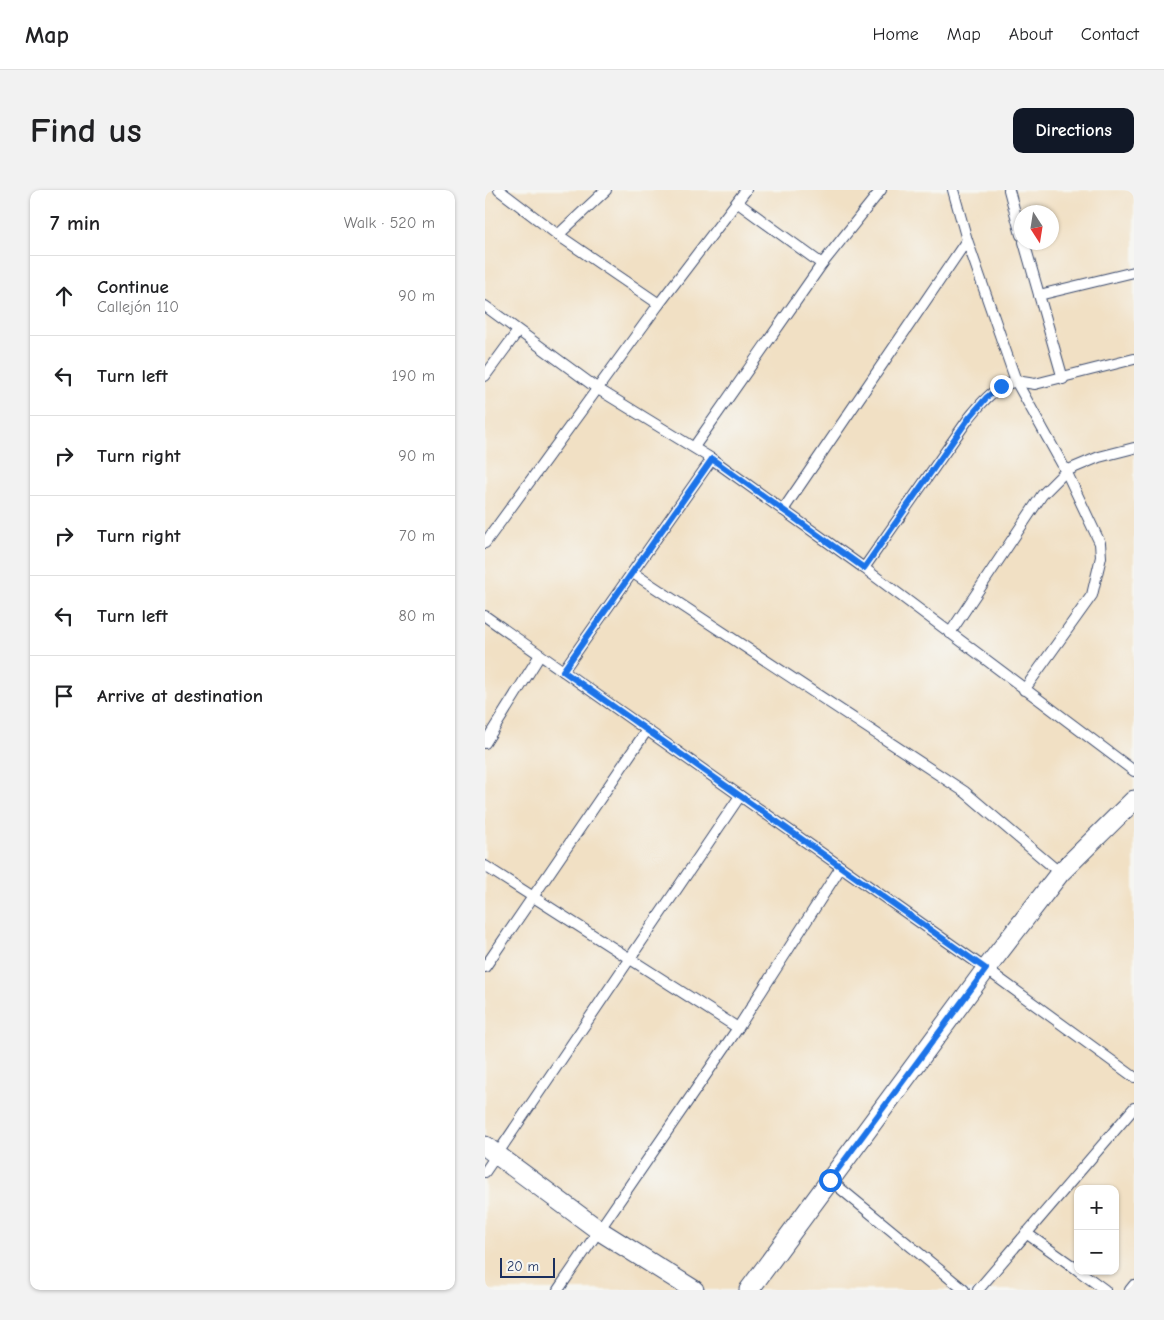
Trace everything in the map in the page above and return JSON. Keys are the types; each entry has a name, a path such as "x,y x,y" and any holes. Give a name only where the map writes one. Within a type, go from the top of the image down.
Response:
{"street":[{"path":"749,1290 986,969 1060,873 1134,800"},
{"path":"491,1150 600,1231 694,1290"}],"lane":[{"path":"499,190 557,235 659,304"},
{"path":"557,235 606,190"},
{"path":"485,544 659,304 746,190"},
{"path":"694,447 822,264 881,190"},
{"path":"953,190 967,240 1016,381 1066,471 1100,543 1101,557 1092,596 1024,690"},
{"path":"1009,190 1014,209"},
{"path":"737,203 822,264"},
{"path":"783,510 967,240"},
{"path":"1026,250 1063,379"},
{"path":"1039,295 1134,272"},
{"path":"485,306 598,390 712,459 864,568 1024,690 1134,770"},
{"path":"485,376 518,331"},
{"path":"864,568 969,418 987,397 1001,386 1016,381 1035,384 1063,379 1134,359"},
{"path":"950,633 1042,495 1066,471 1099,457 1134,448"},
{"path":"563,671 712,459"},
{"path":"633,573 965,792 1060,873"},
{"path":"485,616 841,866 1134,1077"},
{"path":"485,743 541,655"},
{"path":"485,967 534,898 647,730"},
{"path":"485,1172 491,1150 629,958 740,796"},
{"path":"485,866 738,1028"},
{"path":"558,1290 738,1028 841,866"},
{"path":"978,1290 1134,1108"},
{"path":"830,1180 964,1290"},
{"path":"1026,1233 1074,1268"},
{"path":"1084,1275 1105,1290"},
{"path":"1130,1290 1134,1285"}],"route":[{"path":"830,1180 986,969 563,671 712,459 864,568 969,418 987,397 1001,386"}]}
